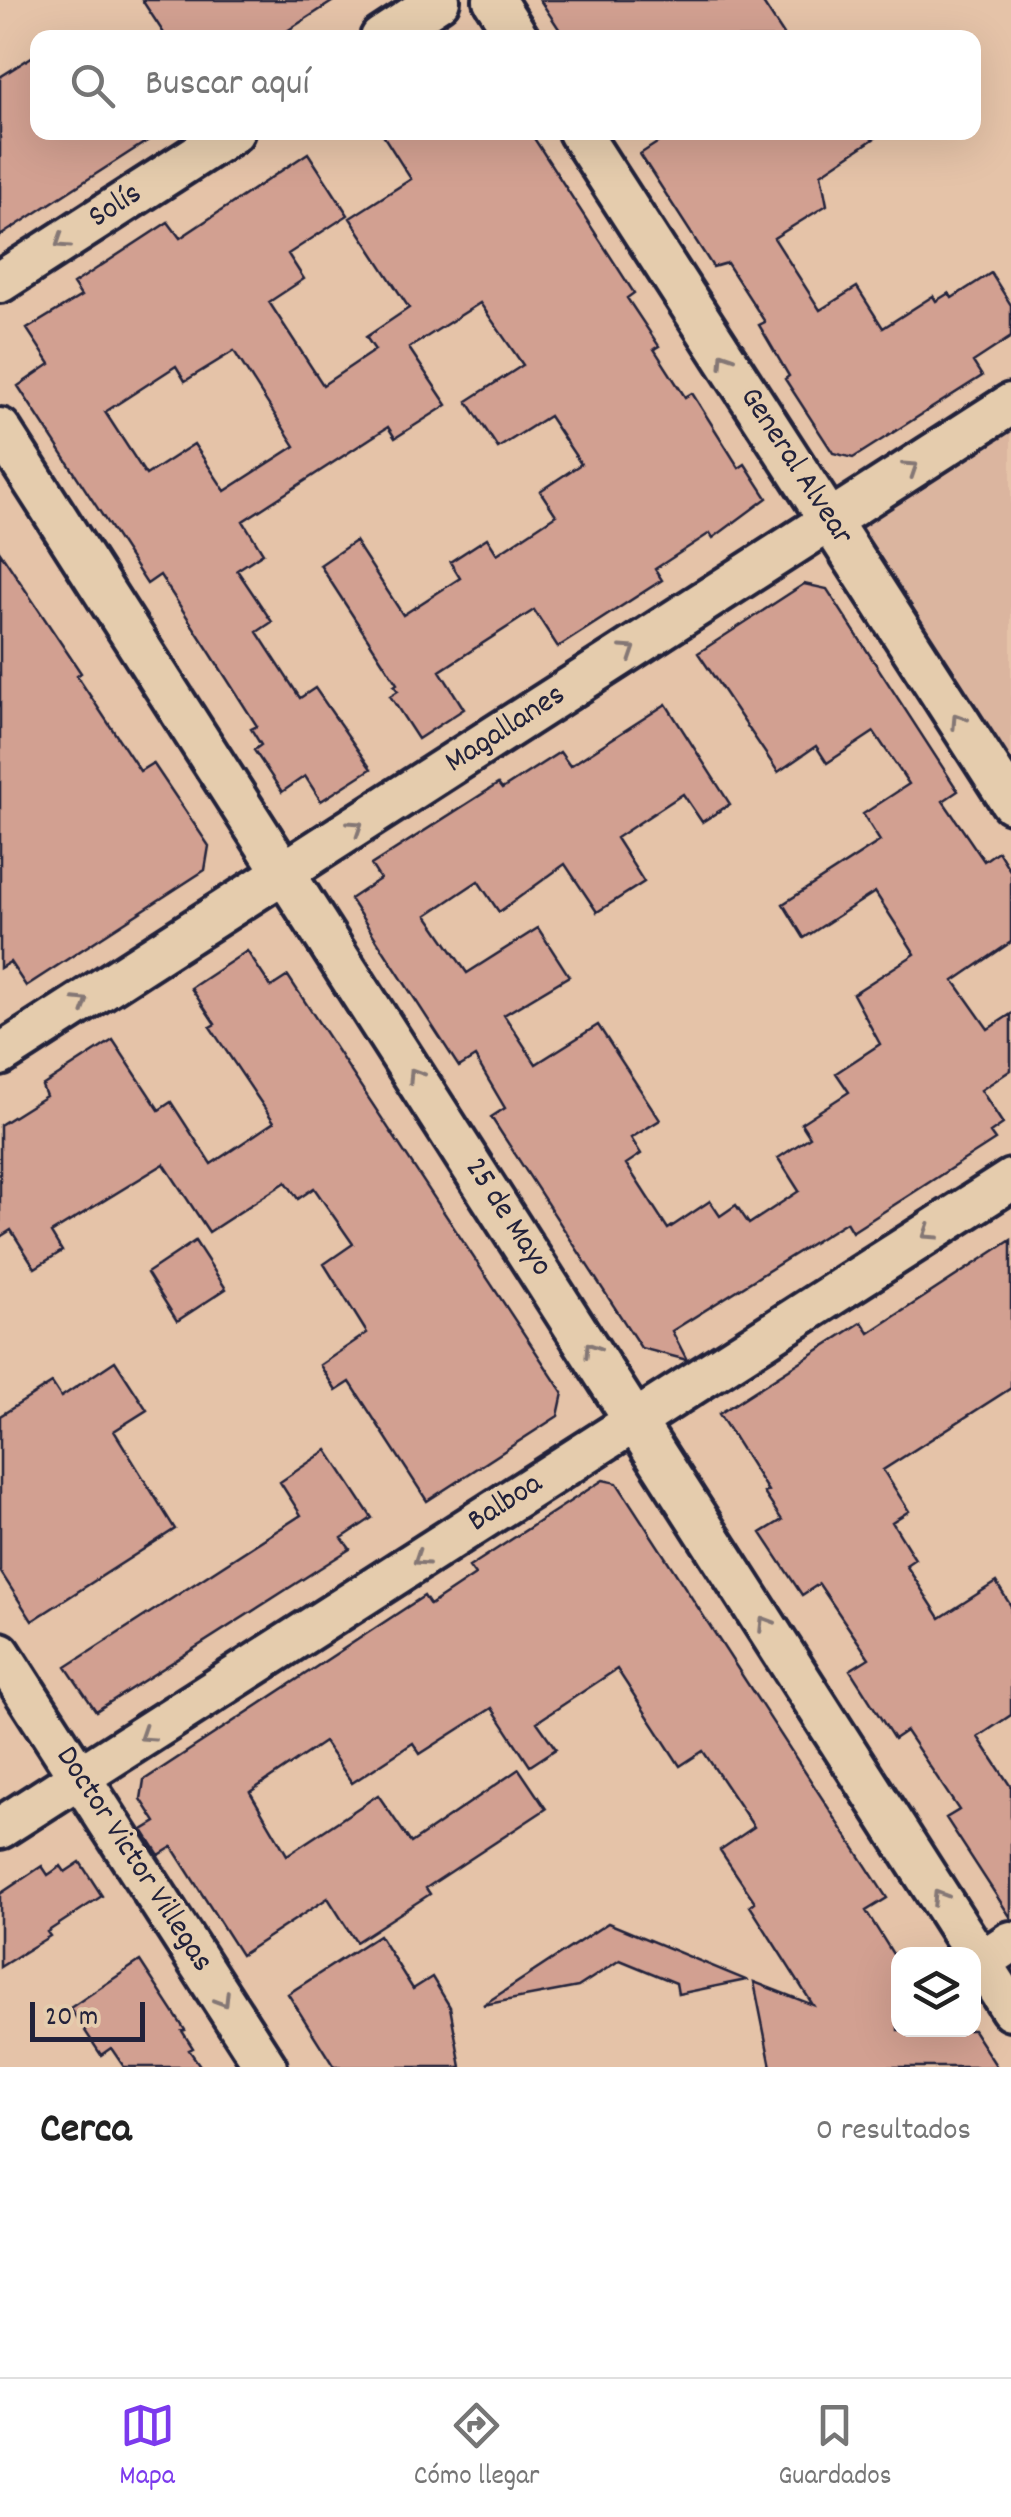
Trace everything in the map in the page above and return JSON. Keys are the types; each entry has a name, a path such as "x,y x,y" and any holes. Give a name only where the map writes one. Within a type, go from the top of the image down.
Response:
{"street":[{"path":"392,30 439,0"},
{"path":"494,0 513,30"},
{"name":"Solís","path":"0,282 221,140"},
{"name":"General Alvear","path":"584,140 1011,802"},
{"name":"Magallanes","path":"0,1055 1011,404"},
{"name":"25 de Mayo","path":"0,429 637,1420 996,1952 1011,2009"},
{"name":"Balboa","path":"0,1828 1011,1180"},
{"name":"Doctor Victor Villegas","path":"0,1654 266,2067"}],"shaded area":[{"path":"1011,404 1011,802 829,521"}],"building":[{"path":"142,0 335,0 288,30 162,30"},
{"path":"540,0 761,0 781,30 560,30"},
{"path":"30,58 30,140 149,140 0,236 0,77"},
{"path":"386,140 535,140 634,293 627,298 659,346 654,349 685,397 692,393 739,468 745,464 767,498 713,538 710,533 655,569 662,580 558,647 534,610 440,671 464,709 418,739 390,696 398,691 394,686 397,684 320,565 355,541 403,615 460,578 450,562 487,538 497,554 556,515 540,491 581,464 549,416 498,448 467,401 523,365 480,303 409,348 447,405 395,438 388,427 243,521 263,553 237,570 272,622 257,632 300,698 315,688 371,769 321,801 305,776 282,792 254,750 261,745 251,729 257,726 160,575 147,584 18,386 50,364 27,329 81,296 73,284 168,222 180,238 308,153 348,215 288,254 304,279 269,302 323,385 375,350 366,337 409,308 350,218 411,179","holes":["234,351 295,446 225,491 194,444 146,475 105,412 176,366 185,381"]},
{"path":"662,140 872,140 821,174 827,205 774,238 820,310 857,287 883,328 933,296 936,301 949,293 952,298 991,273 1011,305 1011,337 973,362 982,376 853,458 833,453 785,379 789,376 759,325 765,322 727,263 713,267 640,154"},
{"path":"0,552 81,673 77,676 140,771 153,763 209,846 205,870 26,986 10,962 0,968"},
{"path":"804,584 827,589 958,791 943,801 984,861 998,851 1011,872 1011,942 954,981 988,1029 1011,1014 1011,1070 981,1090 1003,1124 990,1133 995,1140 852,1232 846,1222 672,1331 687,1360 641,1348 491,1117 505,1108 475,1057 459,1067 350,899 380,879 371,865 498,784 502,789 560,752 570,766 666,704 730,804 702,822 683,794 616,838 644,882 597,912 565,864 499,912 478,881 427,915 467,973 538,928 569,976 504,1015 536,1064 598,1025 660,1120 631,1138 641,1154 626,1164 668,1229 710,1201 720,1216 736,1205 749,1224 799,1191 778,1158 810,1137 801,1123 849,1092 836,1073 880,1044 853,994 915,954 875,892 804,938 783,904 880,841 863,814 909,784 874,732 827,763 816,746 778,772 698,653"},
{"path":"247,951 271,987 288,976 563,1393 558,1416 427,1501 350,1382 336,1391 320,1365 367,1333 324,1264 353,1244 314,1188 298,1199 286,1182 209,1232 164,1164 51,1233 62,1251 35,1268 11,1230 0,1237 0,1125 46,1096 42,1086 113,1040 159,1110 171,1102 211,1164 274,1122 210,1027 215,1024 191,988"},
{"path":"1011,1240 1011,1388 883,1470 909,1511 892,1522 915,1559 906,1565 940,1618 996,1582 1011,1606 1011,1715 978,1737 1011,1787 1011,1918 946,1818 959,1810 906,1731 894,1739 850,1670 869,1658 819,1584 802,1595 761,1533 782,1520 719,1414 862,1322 869,1333"},
{"path":"195,1241 226,1289 177,1321 147,1273"},
{"path":"115,1361 147,1410 114,1431 175,1529 32,1621 0,1571 0,1416 52,1383 61,1397"},
{"path":"327,1450 372,1518 342,1538 350,1549 96,1711 66,1667 301,1515 280,1482"},
{"path":"603,1480 617,1483 887,1898 866,1911 891,1951 891,2037 978,2037 997,2067 771,2067 754,1982 813,2005 750,1906 755,1902 720,1850 754,1827 703,1751 680,1766 617,1669 537,1722 556,1749 530,1766 492,1708 420,1754 413,1743 352,1783 324,1742 250,1792 287,1855 378,1795 411,1843 519,1769 546,1809 426,1888 430,1894 356,1942 328,1898 241,1955 172,1847 159,1855 143,1830 156,1822 141,1799 144,1780 424,1596 430,1605 475,1575 469,1567"},
{"path":"80,1862 102,1896 47,1932 50,1936 0,1967 0,1894 42,1866 48,1875 61,1866 65,1872"},
{"path":"608,1923 746,1980 678,1994 676,1983 620,1960 578,1987 483,2005"},
{"path":"379,1935 413,1989 432,1977 450,2007 461,2067 334,2067 288,1994"},
{"path":"140,1961 185,2030 182,2031 193,2048 189,2050 201,2067 124,2067 111,2048 101,2055 70,2008"}]}
